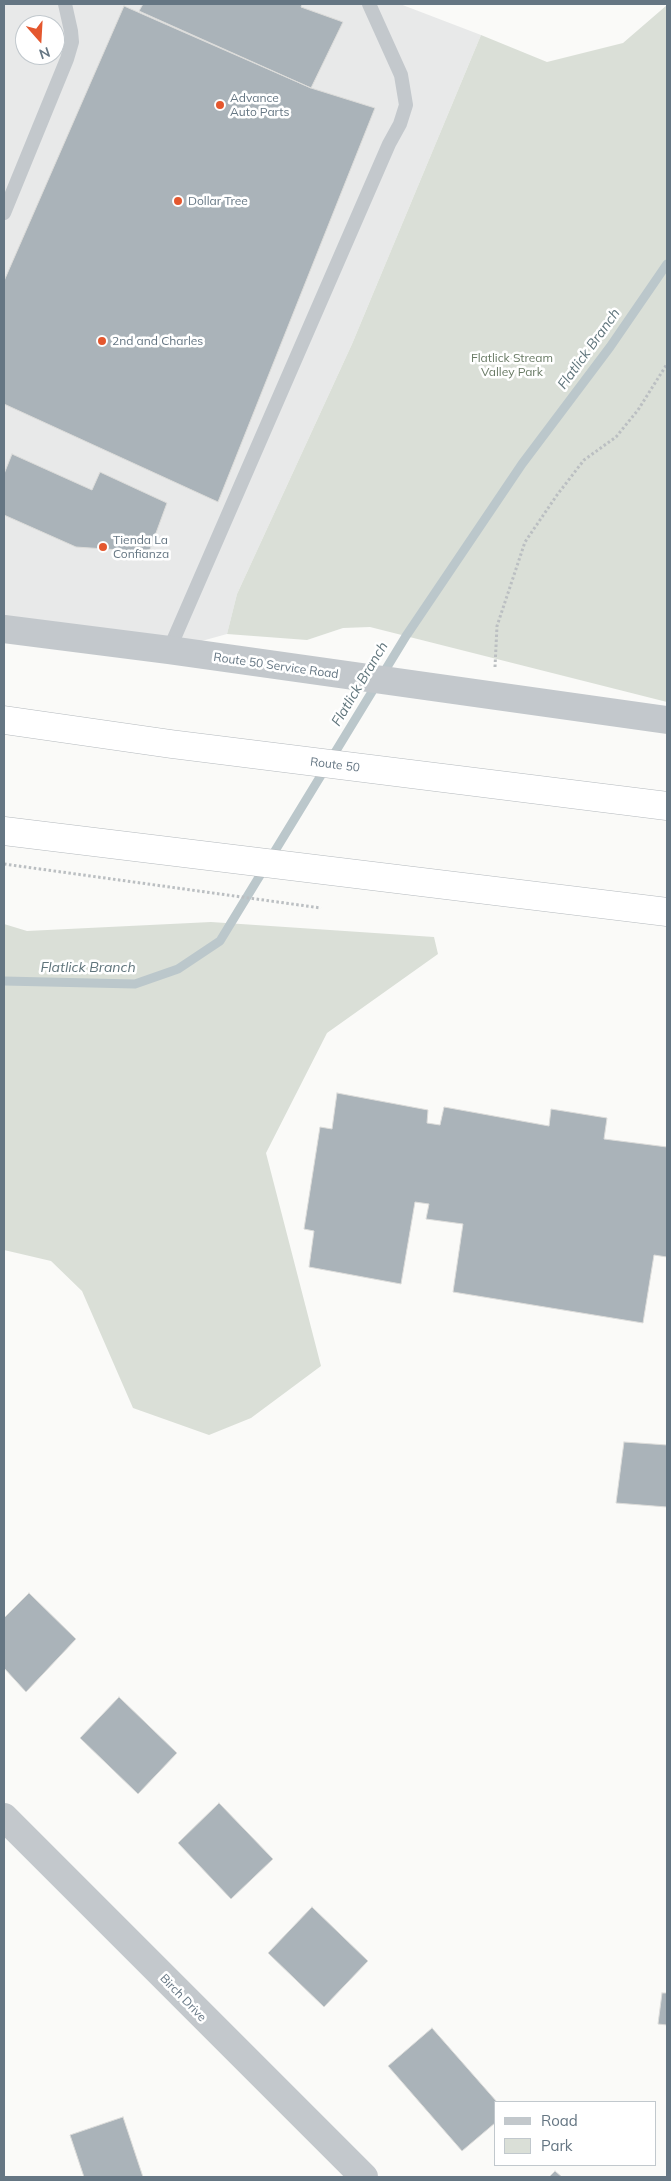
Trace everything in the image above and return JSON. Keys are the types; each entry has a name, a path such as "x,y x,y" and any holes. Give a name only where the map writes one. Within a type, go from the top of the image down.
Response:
{"highway":[{"name":"Route 50","path":"4,720 222,751 667,806"},
{"path":"4,831 667,912"}],"street":[{"name":"Route 50 Service Road","path":"4,629 667,720"},
{"name":"Birch Drive","path":"4,1817 364,2177"}],"lane":[{"path":"4,213 67,59 72,42 72,31 65,4"},
{"path":"168,650 385,153 400,124 406,105 401,75 369,4"}],"path":[{"path":"495,674 497,626 524,542 584,460 616,437 638,410 667,364"},
{"path":"4,864 321,908"}],"shaded area":[{"path":"4,4 400,4 481,35 352,344 237,594 227,634 169,650 4,629"}],"green space":[{"name":"Flatlick Stream Valley Park","path":"667,5 667,702 370,627 343,628 307,640 227,634 237,594 352,344 481,35 547,62 623,43"},
{"path":"211,922 434,937 438,954 327,1033 266,1153 321,1366 251,1418 209,1435 133,1408 82,1291 51,1261 4,1250 4,924 27,931"}],"building":[{"path":"143,4 302,4 301,7 343,22 311,88 139,11"},
{"path":"124,6 311,88 375,108 218,502 4,404 4,281"},
{"path":"12,454 92,490 100,472 167,503 149,552 76,547 4,515 4,474"},
{"path":"337,1093 428,1110 427,1123 440,1125 444,1107 549,1126 551,1109 607,1118 604,1139 667,1147 667,1257 654,1255 643,1323 453,1292 463,1224 426,1219 429,1204 415,1202 401,1284 309,1267 314,1231 304,1229 320,1127 332,1129"},
{"path":"624,1442 667,1445 667,1507 616,1503"},
{"path":"29,1593 76,1639 26,1692 4,1668 4,1618"},
{"path":"119,1697 177,1753 138,1794 80,1738"},
{"path":"219,1803 273,1859 231,1899 178,1843"},
{"path":"312,1907 368,1961 324,2007 268,1953"},
{"path":"662,1993 667,1993 667,2025 658,2024"},
{"path":"432,2028 496,2101 493,2101 493,2125 462,2151 388,2066"},
{"path":"123,2117 143,2177 84,2177 70,2135"},
{"path":"555,2171 562,2177 549,2177"}],"waterway":[{"name":"Flatlick Branch","path":"4,981 135,984 178,969 220,941 406,636 522,464 610,347 667,264"}],"place":[{"name":"Advance Auto Parts","path":"220,105"},
{"name":"Dollar Tree","path":"178,201"},
{"name":"2nd and Charles","path":"102,341"},
{"name":"Tienda La Confianza","path":"103,547"}]}
